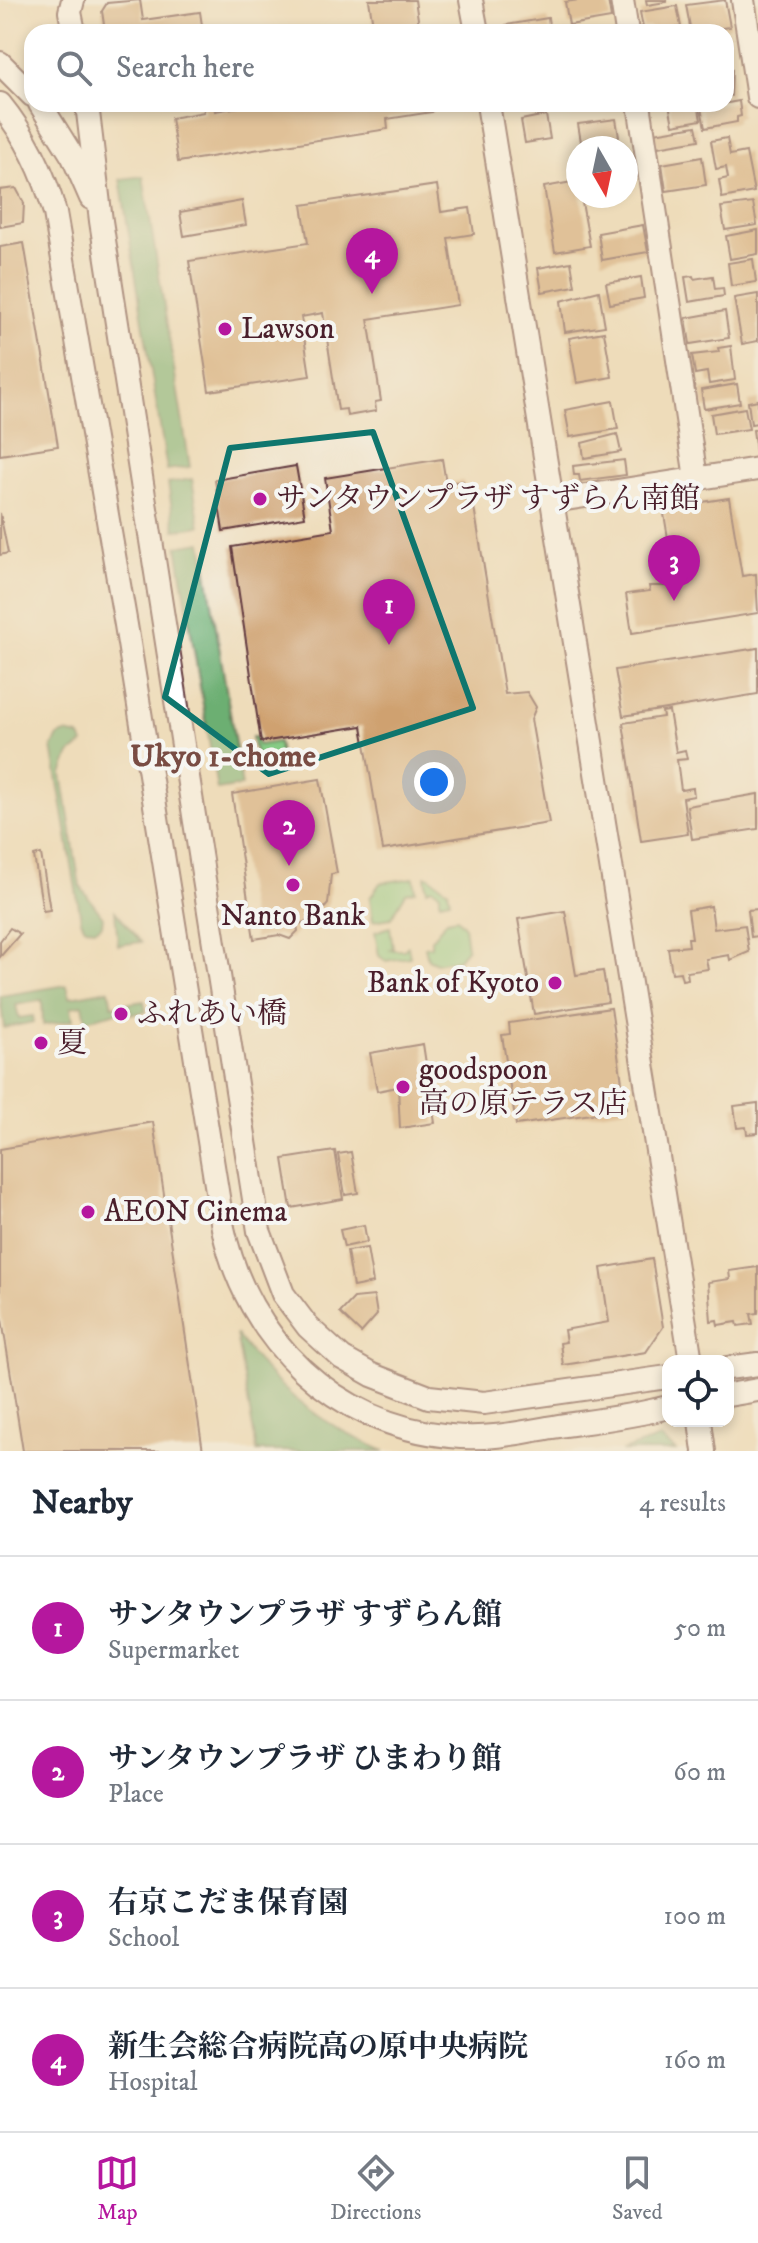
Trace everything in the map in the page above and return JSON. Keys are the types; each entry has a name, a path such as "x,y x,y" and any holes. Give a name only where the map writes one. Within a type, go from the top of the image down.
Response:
{"street":[{"path":"72,24 70,12 73,0"},
{"path":"471,0 476,24"},
{"path":"622,0 626,24"},
{"path":"743,0 758,97"},
{"path":"0,63 24,87"},
{"path":"0,104 17,124 37,162 55,213 126,625 223,1228 228,1254 251,1307 286,1355 328,1392 372,1416 420,1431 452,1437 505,1436 662,1408"},
{"path":"45,112 73,157 101,221"},
{"path":"88,112 101,221 259,1231 283,1294 308,1327 342,1358 372,1375 429,1397 484,1403 662,1378"},
{"path":"489,112 690,1355"},
{"path":"640,112 696,478"},
{"path":"553,501 758,469"},
{"path":"734,1367 758,1364"},
{"path":"734,1394 758,1390"},
{"path":"701,1427 704,1451"}],"highlighted area":[{"path":"373,432 473,708 269,774 165,697 230,448"}],"green space":[{"path":"143,176 190,467 167,470 120,179"},
{"path":"192,479 200,526 175,530 168,483"},
{"path":"202,542 242,786 217,790 177,546"},
{"path":"65,733 79,736 84,743 70,754 62,774 80,886 103,917 102,925 96,929 85,928 81,920 52,747 58,736"},
{"path":"252,737 256,737 258,745 278,742 280,755 264,760 255,753"},
{"path":"425,876 448,890 450,900 440,902 440,893 432,888 427,890"},
{"path":"414,878 416,891 406,893 391,918 373,921 370,898 380,883"},
{"path":"115,911 141,942 118,945"},
{"path":"457,918 464,926 467,948 458,959 436,963 428,959 425,947 431,946 431,939 447,920"},
{"path":"390,927 393,948 389,950 404,950 408,946 410,957 386,961 379,956 375,932"},
{"path":"67,985 70,997 109,990 112,1006 144,1001 146,1012 131,1014 130,1009 86,1020 83,1005 71,1007 73,1020 43,1025 42,1000 16,1005 19,1018 33,1016 34,1022 4,1028 0,996"},
{"path":"236,1334 267,1372 302,1404 341,1430 385,1451 257,1451"},
{"path":"660,1438 676,1451 622,1451"}],"building":[{"path":"140,0 143,20 200,12 202,24 104,24 102,11 107,3"},
{"path":"369,0 415,0 419,24 373,24"},
{"path":"608,0 611,18 569,24 565,2"},
{"path":"646,0 666,0 666,2 647,5"},
{"path":"725,0 729,24 690,24 686,5"},
{"path":"677,6 680,24 642,24 640,12"},
{"path":"548,18 549,24 512,24"},
{"path":"739,101 741,116 737,117 737,122 705,128 702,112 734,112 734,102"},
{"path":"204,112 432,112 387,119 388,129 178,162 171,118"},
{"path":"671,112 700,112 701,120 673,125"},
{"path":"546,115 550,139 525,143 521,120"},
{"path":"616,119 619,136 580,136 578,124"},
{"path":"696,126 699,140 657,147 654,133"},
{"path":"727,138 730,155 746,152 754,192 722,198 719,180 728,178 726,167 716,169 711,141"},
{"path":"702,157 706,185 666,191 662,164"},
{"path":"566,183 566,208 583,208 590,246 555,252 544,187"},
{"path":"437,185 441,212 470,208 474,234 448,238 458,305 368,319 381,401 375,402 376,411 347,416 346,409 338,410 323,313 301,317 310,376 209,391 189,261 308,243 302,205"},
{"path":"16,188 24,203 23,223 0,227 0,190"},
{"path":"242,201 246,225 184,236 180,212"},
{"path":"753,203 757,225 725,230 721,207"},
{"path":"643,225 648,252 602,260 598,233"},
{"path":"758,230 758,254 730,259 726,236"},
{"path":"24,243 58,446 0,455 0,247"},
{"path":"753,259 756,282 731,286 728,263"},
{"path":"571,262 575,286 542,292 538,268"},
{"path":"693,276 694,279 713,276 715,289 723,288 724,296 689,302 685,277"},
{"path":"641,277 644,298 610,304 606,283"},
{"path":"599,291 605,326 565,332 561,301"},
{"path":"758,294 758,341 742,344 734,298"},
{"path":"725,311 729,338 690,344 686,318"},
{"path":"604,332 612,377 577,383 569,338"},
{"path":"731,346 735,380 709,384 707,372 695,374 692,355 719,352 718,348"},
{"path":"737,384 740,403 704,409 701,390"},
{"path":"758,400 758,423 751,424 748,402"},
{"path":"613,401 618,429 570,437 565,410"},
{"path":"745,408 749,429 714,434 711,414"},
{"path":"758,429 758,451 756,451 753,430"},
{"path":"617,434 621,452 584,458 582,443"},
{"path":"442,459 446,483 463,481 468,508 474,507 505,694 527,692 536,707 531,719 549,823 383,850 362,726 261,742 232,547 333,530 325,478"},
{"path":"624,460 626,475 580,481 579,475 574,475 573,466"},
{"name":"サンタウンプラザ すずらん南館","path":"296,466 305,517 223,531 215,480"},
{"path":"729,498 742,576 756,574 758,613 632,633 626,594 650,591 649,586 676,586 663,508"},
{"path":"0,513 8,553 0,555"},
{"path":"758,648 758,694 623,716 615,670"},
{"path":"669,711 676,752 685,750 687,759 677,760 681,790 693,788 694,796 683,798 688,834 641,841 623,723 663,717 662,712"},
{"path":"320,779 337,873 331,874 328,904 317,917 297,925 298,931 290,939 279,935 254,939 232,794"},
{"path":"758,794 758,829 692,839 687,806"},
{"path":"41,854 50,910 43,911 34,856"},
{"path":"711,906 714,929 745,925 749,952 730,960 729,955 706,959 708,969 687,972 688,979 682,980 680,972 672,973 668,948 689,946 688,938 692,938 688,910"},
{"path":"758,909 758,936 751,937 748,910"},
{"path":"565,911 576,975 603,971 608,1002 534,1014 518,919"},
{"path":"10,928 20,934 0,957 0,941"},
{"path":"611,1008 626,1109 516,1125 502,1035 510,1034 509,1023"},
{"name":"goodspoon 高の原テラス店","path":"423,1044 435,1123 400,1128 398,1087 377,1091 370,1053"},
{"path":"758,1103 758,1133 747,1134 746,1127 737,1128 734,1106"},
{"path":"153,1122 203,1451 23,1451 0,1307 0,1149"},
{"path":"335,1151 343,1199 291,1208 283,1159"},
{"path":"351,1152 358,1193 345,1195 338,1154"},
{"path":"364,1225 367,1242 344,1247 340,1230"},
{"path":"367,1248 373,1283 353,1287 347,1251"},
{"path":"652,1259 663,1327 646,1352 563,1365 560,1343 566,1342 564,1330 609,1322 601,1268"},
{"path":"758,1267 758,1313 751,1314 753,1324 738,1326 737,1322 718,1325 717,1320 711,1321 708,1282 730,1279 729,1271"},
{"path":"374,1296 377,1315 361,1333 340,1313 354,1298"}],"place":[{"name":"新生会総合病院高の原中央病院","path":"372,294"},
{"name":"Lawson","path":"225,329"},
{"name":"サンタウンプラザ すずらん南館","path":"260,499"},
{"name":"右京こだま保育園","path":"674,601"},
{"name":"サンタウンプラザ すずらん館","path":"389,645"},
{"name":"サンタウンプラザ ひまわり館","path":"289,866"},
{"name":"Nanto Bank","path":"293,885"},
{"name":"Bank of Kyoto","path":"555,983"},
{"name":"ふれあい橋","path":"121,1014"},
{"name":"夏","path":"41,1043"},
{"name":"goodspoon 高の原テラス店","path":"403,1087"},
{"name":"AEON Cinema","path":"88,1212"}],"district":[{"name":"Ukyo 1-chome","path":"223,757"}]}
